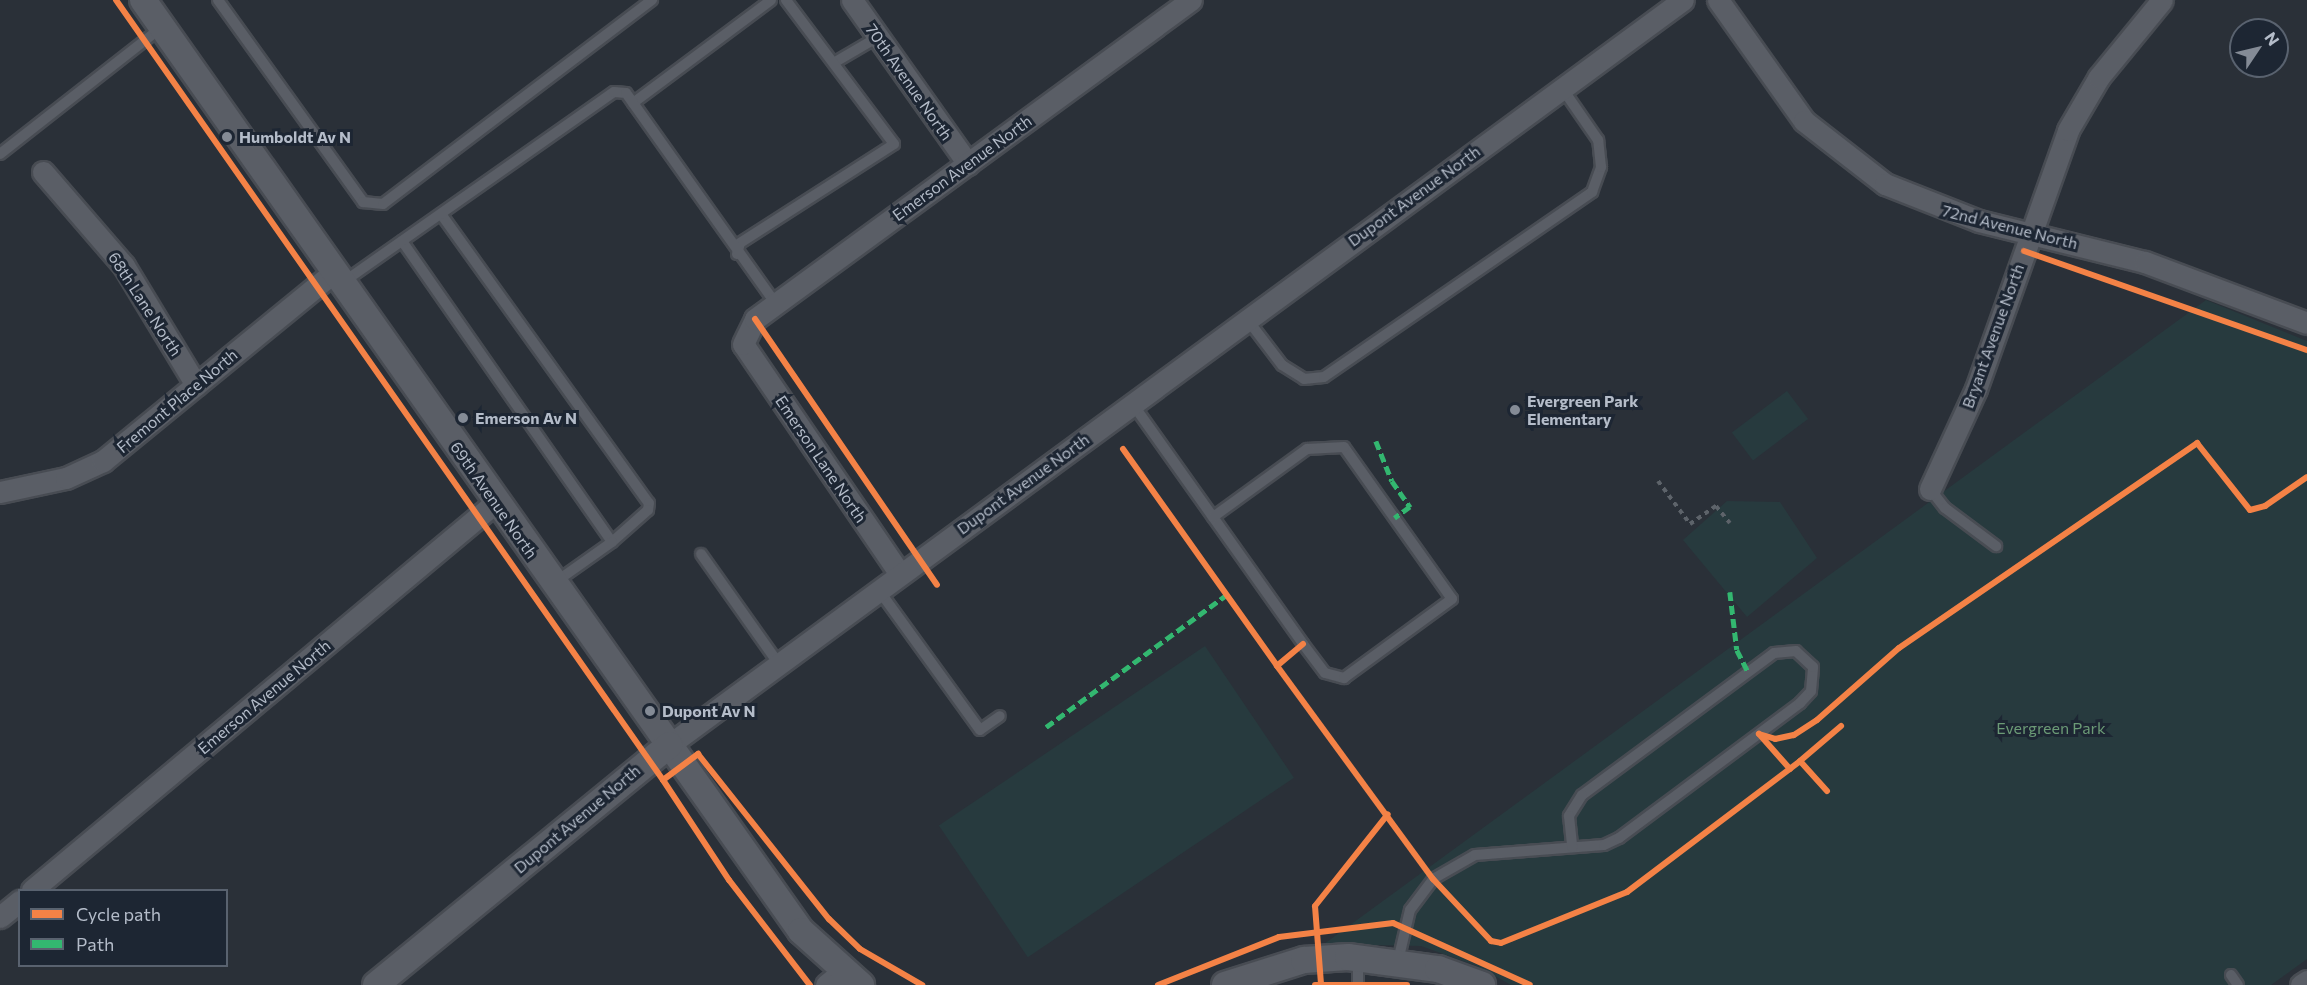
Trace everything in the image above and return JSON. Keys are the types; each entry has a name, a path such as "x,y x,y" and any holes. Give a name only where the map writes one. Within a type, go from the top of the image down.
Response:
{"street":[{"name":"69th Avenue North","path":"143,0 552,584 801,931 843,980"},
{"name":"70th Avenue North","path":"852,0 968,164"},
{"name":"Emerson Avenue North","path":"743,344 755,319 1191,0"},
{"name":"Dupont Avenue North","path":"376,985 669,745 1683,0"},
{"name":"72nd Avenue North","path":"1718,0 1779,90 1843,156 1930,206 2145,262 2307,323"},
{"name":"Bryant Avenue North","path":"1930,489 1976,389 2030,233 2073,122 2098,77 2162,0"},
{"name":"68th Lane North","path":"43,172 124,266 196,385"},
{"name":"Fremont Place North","path":"0,492 66,478 103,461 196,385 338,277"},
{"name":"Emerson Lane North","path":"743,344 900,574"},
{"name":"Emerson Avenue North","path":"34,889 496,502"},
{"path":"0,917 18,903"},
{"path":"1225,985 1304,960 1358,958 1398,961 1482,985"},
{"path":"2301,985 2307,981"}],"lane":[{"path":"218,0 363,202 383,204 652,0"},
{"path":"633,103 771,0"},
{"path":"737,254 740,243 894,144 837,61 786,0"},
{"path":"0,154 162,27"},
{"path":"837,61 878,37"},
{"path":"1247,319 1282,366 1304,379 1324,377 1592,192 1601,166 1598,140 1562,88"},
{"path":"338,277 402,241 614,92 626,93 737,254 776,303"},
{"path":"441,214 649,503 648,510 612,542 552,584"},
{"path":"402,241 612,542"},
{"path":"1132,403 1213,517 1325,673 1344,678 1452,599 1344,447 1307,449 1213,517"},
{"path":"1930,489 1945,508 1996,546"},
{"path":"701,554 779,663"},
{"path":"879,589 980,730 1000,716"},
{"path":"1398,961 1410,910 1433,879 1455,864 1475,855 1572,847 1619,838 1792,709 1811,691 1813,667 1796,651 1774,653 1582,795 1569,816 1572,847"},
{"path":"1358,958 1358,985"},
{"path":"2231,975 2238,985"}],"path":[{"path":"1658,481 1690,524 1716,506 1730,523"}],"green space":[{"name":"Evergreen Park","path":"2206,300 2307,341 2307,959 2271,985 1511,985 1477,966 1421,946 1324,944"},
{"path":"1787,391 1808,419 1753,460 1732,433"},
{"path":"1727,501 1780,502 1817,558 1747,617 1683,540"},
{"path":"1205,646 1294,778 1028,957 939,826"}],"marked path":[{"path":"1376,441 1392,481 1410,507 1395,518"},
{"path":"1730,592 1737,650 1748,672"},
{"path":"1046,727 1225,596"}],"cycle path":[{"path":"116,0 663,780 698,754 829,919 860,949 922,985"},
{"path":"2024,251 2307,350"},
{"path":"755,319 937,585"},
{"path":"1790,769 1759,734 1775,739 1794,735 1817,720 1899,648 2197,443 2250,510 2265,506 2307,477"},
{"path":"1123,449 1277,666"},
{"path":"1303,644 1277,666 1433,879 1491,941 1501,943 1627,892 1800,761"},
{"path":"1827,791 1800,761 1841,726"},
{"path":"663,780 729,880 810,985"},
{"path":"1321,984 1315,906 1388,814"},
{"path":"1158,985 1279,937 1393,923 1530,985"},
{"path":"1315,985 1407,985"}],"place":[{"name":"Humboldt Av N","path":"227,137"},
{"name":"Evergreen Park Elementary","path":"1515,410"},
{"name":"Emerson Av N","path":"463,418"},
{"name":"Dupont Av N","path":"650,711"}]}
